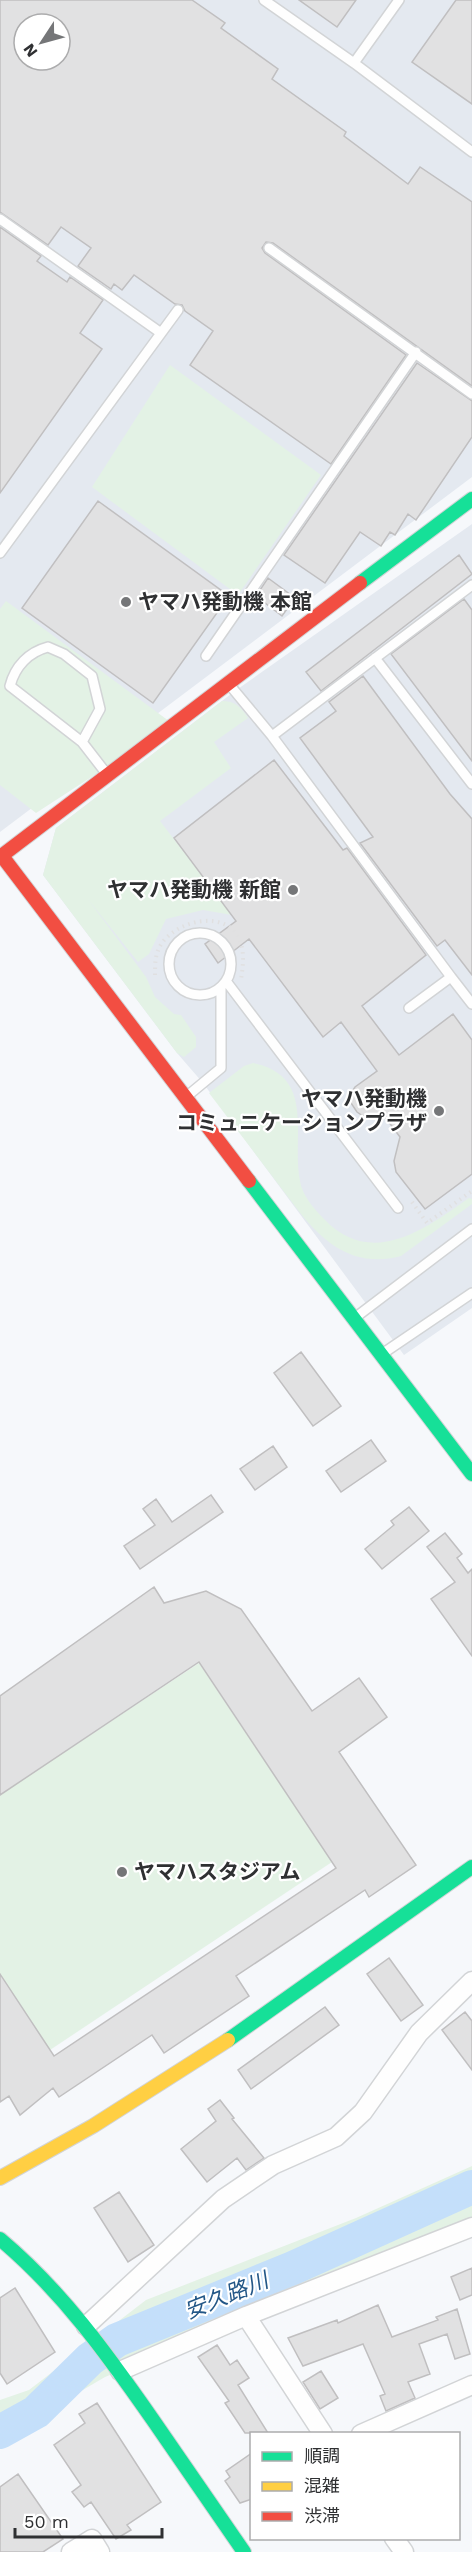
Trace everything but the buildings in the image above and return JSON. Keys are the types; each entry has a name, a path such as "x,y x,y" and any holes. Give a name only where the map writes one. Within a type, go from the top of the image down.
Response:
{"street":[{"path":"472,499 1,854 472,1474"},
{"path":"0,2178 93,2126 217,2048 472,1867"},
{"path":"89,2331 223,2199 273,2165 336,2137 357,2118 419,2033 472,1981"},
{"path":"116,2367 472,2227"},
{"path":"0,2239 30,2262 89,2331 244,2552"},
{"path":"246,2316 322,2432"},
{"path":"363,2432 472,2385"},
{"path":"71,2552 92,2539 100,2552"}],"lane":[{"path":"264,0 354,63 472,152"},
{"path":"354,63 399,0"},
{"path":"0,219 161,333"},
{"path":"269,248 472,394"},
{"path":"0,553 178,310"},
{"path":"206,656 416,352"},
{"path":"272,736 472,585"},
{"path":"82,742 100,709 92,676 64,654 48,647 34,651 13,674 10,686 82,742 107,775"},
{"path":"375,658 472,784"},
{"path":"227,682 272,736 472,1004"},
{"path":"186,1097 221,1068 224,984 230,974 231,957 224,942 209,933 193,932 178,940 169,954 168,970 176,985 190,994 206,995 224,984"},
{"path":"409,1008 451,977"},
{"path":"224,984 398,1208"},
{"path":"354,1318 472,1229"},
{"path":"382,1354 472,1293"}],"shaded area":[{"path":"0,0 472,0 472,477 0,832"},
{"path":"472,524 472,1308 404,1355 203,1083 177,1053 43,875 56,828 235,691"}],"green space":[{"path":"170,365 321,475 238,595 92,487"},
{"path":"6,601 173,724 36,813 0,785 0,609"},
{"path":"222,701 237,705 248,718 214,742 231,768 160,821 232,915 203,910 166,919 149,954 138,962 87,898 146,977 155,997 174,1014 181,1015 196,1037 196,1047 184,1057 177,1053 43,875 56,828"},
{"path":"253,1063 273,1070 286,1081 294,1094 301,1186 316,1211 342,1234 361,1241 379,1243 398,1239 435,1221 469,1198 472,1199 472,1204 401,1256 370,1259 344,1252 332,1245 301,1214 209,1093 244,1066"},
{"path":"199,1663 332,1862 50,2050 0,1974 0,1795"},
{"path":"472,2166 472,2226 105,2377 30,2421 0,2448 0,2400 29,2390 146,2300 356,2218"}],"waterway":[{"name":"安久路川","path":"0,2432 36,2412 90,2359 117,2340 293,2268 472,2187"}],"traffic: fast":[{"path":"360,583 472,499"},
{"path":"249,1181 472,1474"},
{"path":"228,2040 472,1867"},
{"path":"0,2239 44,2280 101,2347 244,2552"}],"traffic: slow":[{"path":"0,2178 93,2126 228,2040"}],"traffic: jam":[{"path":"0,857 360,583"},
{"path":"2,856 249,1181"}],"place":[{"name":"ヤマハ発動機 本館","path":"126,602"},
{"name":"ヤマハ発動機 新館","path":"293,890"},
{"name":"ヤマハ発動機 コミュニケーションプラザ","path":"439,1111"},
{"name":"ヤマハスタジアム","path":"122,1872"}]}
